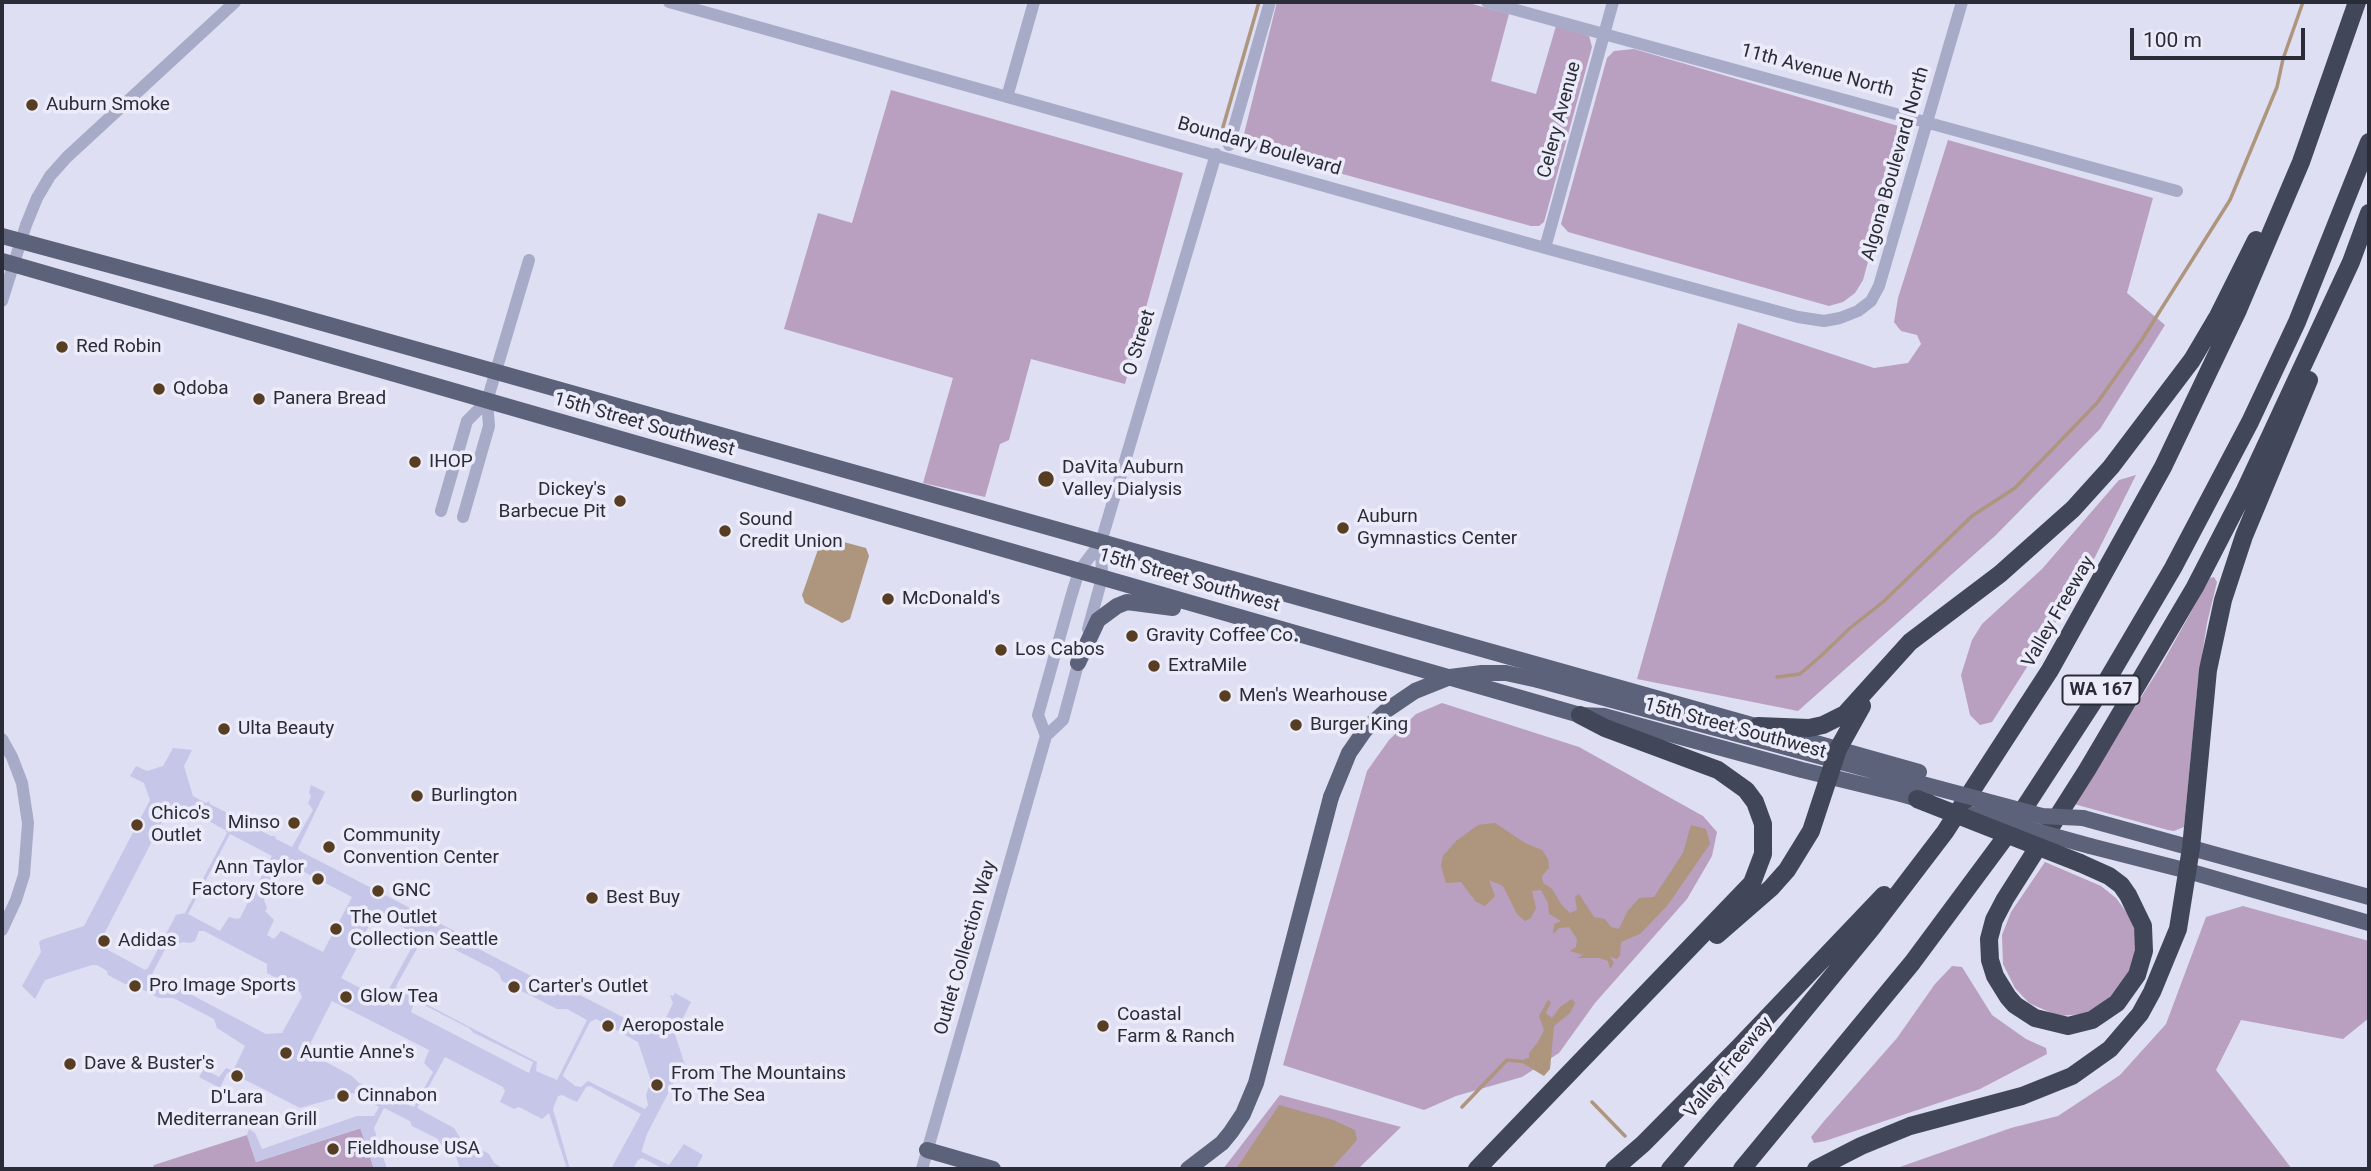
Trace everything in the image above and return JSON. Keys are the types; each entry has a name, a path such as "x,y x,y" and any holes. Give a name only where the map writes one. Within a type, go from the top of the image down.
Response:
{"highway":[{"name":"Valley Freeway","path":"1670,1169 1863,939 1945,832 2050,670 2163,467 2238,310 2301,162 2357,2"},
{"path":"1758,726 1809,728 1835,720 1857,702 1898,654 1931,624 2000,574 2043,537 2111,467 2192,360 2218,316 2332,78"},
{"name":"WA 167","path":"1742,1169 1912,963 2004,839 2103,687 2173,568 2250,422 2297,322 2369,142"},
{"path":"1816,1169 1885,1135 1944,1115 2050,1087 2093,1063 2126,1033 2152,992 2178,929 2191,848 2208,670 2223,600 2244,536 2339,304 2369,213"},
{"path":"1912,786 2080,863 2109,876 2121,885 2143,926 2144,951 2137,975 2117,1003 2092,1020 2068,1026 2045,1022 2015,1005 1995,976 1990,960 1989,939 1994,920 2005,899 2087,770 2195,587 2244,492 2351,262"},
{"path":"1593,1047 1771,888 1787,870 1811,831 1834,762 1857,712 1898,654"},
{"path":"1477,1169 1752,883 1761,862 1765,834 1760,812 1746,790 1718,770 1580,715"},
{"path":"1614,1169 1643,1144 1738,1048 1945,832"}],"main road":[{"name":"15th Street Southwest","path":"2,236 21,239 1758,726 1834,762 1912,786 2083,818 2369,897"},
{"name":"15th Street Southwest","path":"8,262 1580,715 1604,716 1834,762 2090,846 2369,923"},
{"path":"1078,663 1098,620 1127,602 1248,621"},
{"path":"1188,1169 1226,1137 1252,1093 1262,1066 1331,797 1349,753 1365,730 1387,710 1415,691 1450,677 1506,673 1834,762"},
{"path":"927,1150 993,1169"}],"street":[{"path":"2,301 8,262 21,239 37,198 55,169 235,2"},
{"name":"Boundary Boulevard","path":"669,2 1798,317 1824,321 1840,318"},
{"path":"1007,97 1034,2"},
{"path":"1229,145 1270,2"},
{"name":"11th Avenue North","path":"1487,2 2177,191"},
{"name":"Celery Avenue","path":"1545,248 1613,2"},
{"name":"Algona Boulevard North","path":"1840,318 1858,311 1871,301 1879,286 1962,2"},
{"name":"O Street","path":"1102,578 1101,542 1216,154"},
{"path":"441,511 467,421 486,401 529,260"},
{"path":"463,517 489,426 486,401"},
{"name":"O Street","path":"1079,571 1101,542"},
{"name":"Outlet Collection Way","path":"1046,737 1038,715 1079,571"},
{"name":"Outlet Collection Way","path":"922,1169 1046,737 1063,720 1102,578"},
{"path":"2,739 22,783 28,823 27,858 22,884 2,930"}],"shaded area":[{"path":"1277,2 1465,2 1509,14 1491,81 1536,94 1556,26 1589,36 1592,47 1544,222 1539,226 1531,226 1252,149 1245,143 1244,134"},
{"path":"1634,49 1905,128 1863,280 1855,293 1843,302 1829,306 1568,232 1561,224 1607,58 1614,51"},
{"path":"891,90 1183,173 1125,384 1031,359 1009,440 1000,444 985,497 923,483 953,378 784,329 818,213 852,223"},
{"path":"1948,140 2153,198 2127,293 2165,325 2100,429 1996,535 1798,711 1637,679 1738,323 1874,368 1908,363 1921,344 1917,335 1901,331 1894,322 1898,298"},
{"path":"2136,475 2087,573 1992,722 1980,725 1970,715 1961,675 1972,640 1982,624 2042,569 2119,480"},
{"path":"829,538 866,548 869,556 850,619 842,623 805,603 802,595 821,541"},
{"path":"2214,577 2217,582 2207,623 2198,682 2184,827 2168,830 2074,804 2162,664 2210,578"},
{"path":"1442,703 1579,747 1703,816 1717,832 1712,856 1687,899 1595,1003 1559,1053 1522,1077 1456,1096 1424,1110 1283,1065 1367,771 1389,740 1416,714"},
{"path":"173,748 192,750 184,766 193,796 206,803 209,801 210,804 292,847 313,810 308,803 311,785 325,792 298,848 300,851 466,937 473,946 562,992 578,994 642,1027 665,1020 673,1003 670,995 675,993 691,1002 675,1034 688,1075 676,1078 647,1134 642,1152 669,1165 684,1144 703,1155 696,1169 664,1169 642,1158 633,1169 611,1169 641,1114 590,1086 586,1087 577,1102 562,1095 558,1096 553,1109 570,1169 567,1169 549,1113 542,1119 519,1107 514,1109 500,1102 505,1091 503,1087 445,1057 417,1108 454,1128 461,1139 489,1154 494,1163 504,1169 460,1169 455,1153 441,1146 438,1139 384,1108 374,1128 387,1169 374,1169 360,1128 256,1162 247,1135 249,1129 255,1133 262,1149 357,1116 374,1116 379,1107 353,1093 300,1108 230,1072 220,1088 199,1077 204,1069 219,1077 226,1068 233,1071 245,1046 217,1028 214,1019 173,998 159,998 132,984 125,984 97,965 45,980 35,999 22,986 41,952 39,943 84,926 150,800 144,783 130,776 136,766 147,771 163,766","holes":["185,808 225,830 227,833 185,913 176,915 148,968 145,970 108,950 103,936 166,814","230,834 272,856 240,918 229,917 220,931 188,914","287,863 352,897 323,952 281,931 274,939 267,935 274,920 265,911 267,908 264,900 282,865","378,909 381,914 418,936 383,1000 341,978","199,931 204,931 267,964 267,973 300,992 302,997 282,1033 266,1034 152,974 169,942 195,941","424,936 493,969 502,981 557,1009 567,1009 587,1020 557,1080 536,1071 537,1062 397,989 396,986","332,1001 429,1050 424,1063 433,1072 414,1107 359,1083 352,1076 313,1055 311,1042","418,1002 469,1028 533,1062 529,1073 411,1012 414,1003","596,1019 638,1042 651,1081 646,1095 648,1105 645,1109 588,1081 581,1087 575,1086 564,1077 590,1022"]},
{"path":"1495,823 1525,843 1542,850 1548,859 1549,868 1542,876 1543,883 1552,889 1570,913 1577,910 1575,897 1579,894 1594,917 1605,919 1611,927 1619,929 1627,912 1639,898 1654,897 1683,853 1691,825 1706,829 1710,844 1667,906 1640,934 1621,942 1620,955 1617,959 1610,957 1614,963 1610,969 1608,961 1599,958 1577,958 1583,955 1570,951 1576,947 1577,939 1569,927 1559,928 1553,934 1554,924 1561,921 1549,914 1548,903 1541,890 1532,891 1536,908 1531,918 1525,921 1517,914 1503,886 1489,880 1495,896 1485,906 1476,902 1461,882 1446,883 1441,866 1443,856 1456,841 1478,825"},
{"path":"2045,862 2101,886 2116,898 2130,917 2137,937 2137,956 2129,979 2118,992 2085,1014 2058,1016 2029,1003 2015,988 2003,964 2002,935 2011,912"},
{"path":"2243,906 2369,941 2369,1018 2343,1039 2241,1020 2216,1070 2292,1169 1894,1169 2011,1128 2058,1116 2120,1075 2166,1024 2206,917"},
{"path":"1952,966 1962,967 1992,1015 2026,1039 2046,1048 2047,1054 1980,1089 1814,1143 1811,1137 1897,1038 1935,984"},
{"path":"1572,999 1575,1003 1570,1013 1554,1026 1550,1069 1544,1076 1524,1064 1524,1059 1529,1058 1529,1053 1544,1030 1539,1016 1548,1000 1551,1002 1546,1013 1552,1018 1560,1007"},
{"path":"1280,1095 1401,1127 1358,1169 1223,1169"},
{"path":"1279,1105 1333,1120 1355,1130 1357,1140 1331,1169 1236,1169"},
{"name":"Fieldhouse USA","path":"361,1128 374,1169 152,1169 154,1165 247,1135 256,1162"}],"waterway":[{"path":"1223,127 1259,2"},
{"path":"1777,677 1800,674 1883,602 1972,516 2015,488 2097,403 2141,341 2230,200 2277,87 2283,59 2303,2"},
{"path":"1462,1107 1507,1060 1527,1062"},
{"path":"1592,1102 1625,1136"}],"place":[{"name":"Auburn Smoke","path":"32,105"},
{"name":"Red Robin","path":"62,347"},
{"name":"Qdoba","path":"159,389"},
{"name":"Panera Bread","path":"259,399"},
{"name":"IHOP","path":"415,462"},
{"name":"DaVita Auburn Valley Dialysis","path":"1046,479"},
{"name":"Dickey's Barbecue Pit","path":"620,501"},
{"name":"Auburn Gymnastics Center","path":"1343,528"},
{"name":"Sound Credit Union","path":"725,531"},
{"name":"McDonald's","path":"888,599"},
{"name":"Gravity Coffee Co.","path":"1132,636"},
{"name":"Los Cabos","path":"1001,650"},
{"name":"ExtraMile","path":"1154,666"},
{"name":"Men's Wearhouse","path":"1225,696"},
{"name":"Burger King","path":"1296,725"},
{"name":"Ulta Beauty","path":"224,729"},
{"name":"Burlington","path":"417,796"},
{"name":"Minso","path":"294,823"},
{"name":"Chico's Outlet","path":"137,825"},
{"name":"Community Convention Center","path":"329,847"},
{"name":"Ann Taylor Factory Store","path":"318,879"},
{"name":"GNC","path":"378,891"},
{"name":"Best Buy","path":"592,898"},
{"name":"The Outlet Collection Seattle","path":"336,929"},
{"name":"Adidas","path":"104,941"},
{"name":"Pro Image Sports","path":"135,986"},
{"name":"Carter's Outlet","path":"514,987"},
{"name":"Glow Tea","path":"346,997"},
{"name":"Aeropostale","path":"608,1026"},
{"name":"Coastal Farm & Ranch","path":"1103,1026"},
{"name":"Auntie Anne's","path":"286,1053"},
{"name":"Dave & Buster's","path":"70,1064"},
{"name":"D'Lara Mediterranean Grill","path":"237,1076"},
{"name":"From The Mountains To The Sea","path":"657,1085"},
{"name":"Cinnabon","path":"343,1096"},
{"name":"Fieldhouse USA","path":"333,1149"}]}
